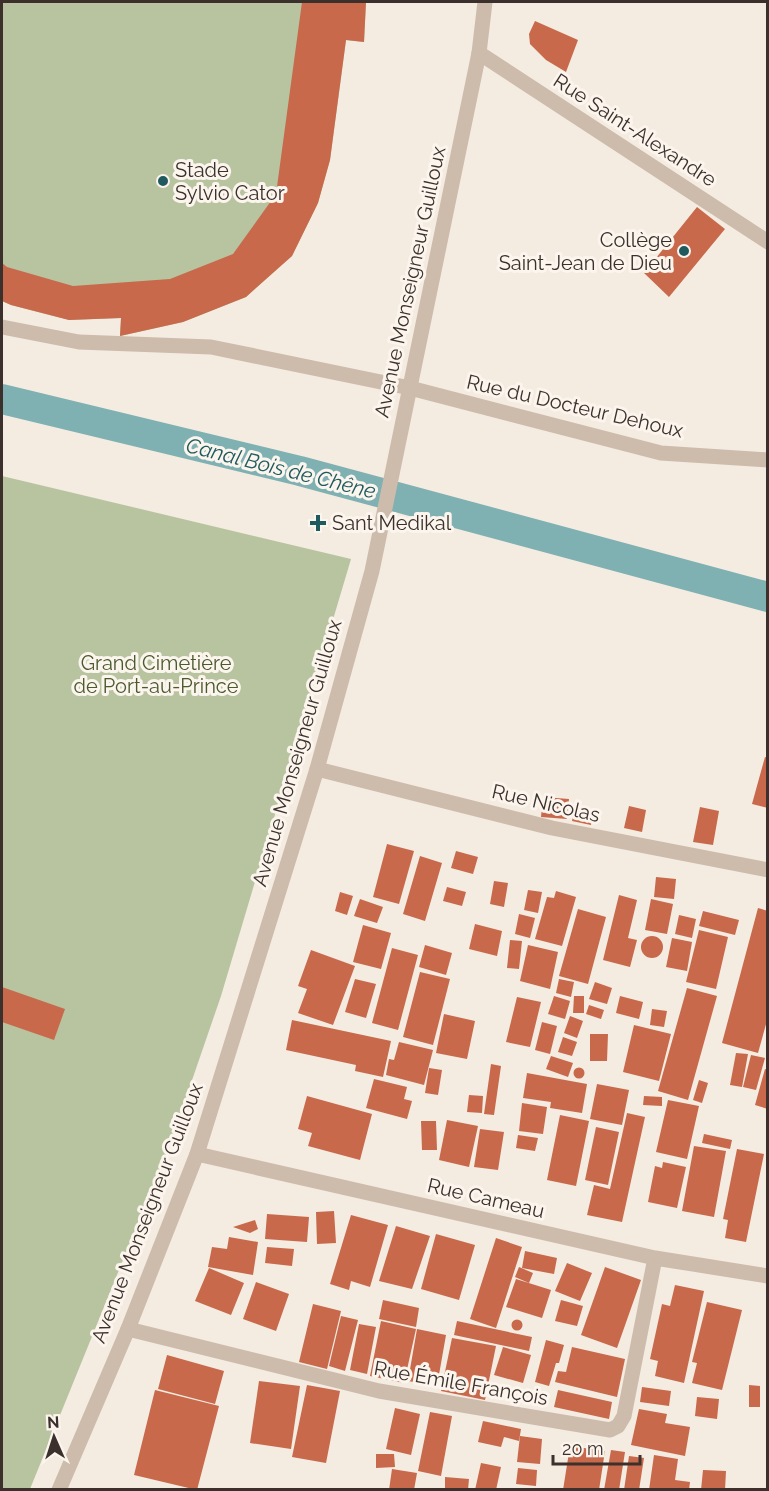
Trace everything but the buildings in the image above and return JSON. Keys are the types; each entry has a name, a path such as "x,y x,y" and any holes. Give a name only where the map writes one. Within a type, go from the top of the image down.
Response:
{"street":[{"name":"Avenue Monseigneur Guilloux","path":"60,1489 128,1329 196,1154 317,769 372,571 479,53 485,2"},
{"name":"Rue Saint-Alexandre","path":"479,53 768,242"},
{"name":"Rue du Docteur Dehoux","path":"2,327 79,342 211,347 410,388 661,453 768,460"},
{"name":"Rue Nicolas","path":"317,769 552,828 768,870"},
{"name":"Rue Cameau","path":"196,1154 655,1258 768,1276"},
{"name":"Rue Émile François","path":"128,1329 379,1391 609,1430 618,1426 624,1416 655,1258"}],"green space":[{"name":"Stade Sylvio Cator","path":"2,2 366,2 364,42 346,40 330,160 318,203 292,256 246,297 183,322 120,336 121,318 69,320 2,301"},
{"name":"Grand Cimetière de Port-au-Prince","path":"2,476 351,559 221,996 169,1147 30,1489 2,1490"}],"waterway":[{"name":"Canal Bois de Chêne","path":"2,399 300,471 768,597"}],"place":[{"name":"Stade Sylvio Cator","path":"163,181"},
{"name":"Collège Saint-Jean de Dieu","path":"684,251"},
{"name":"Sant Medikal","path":"318,523"}]}
